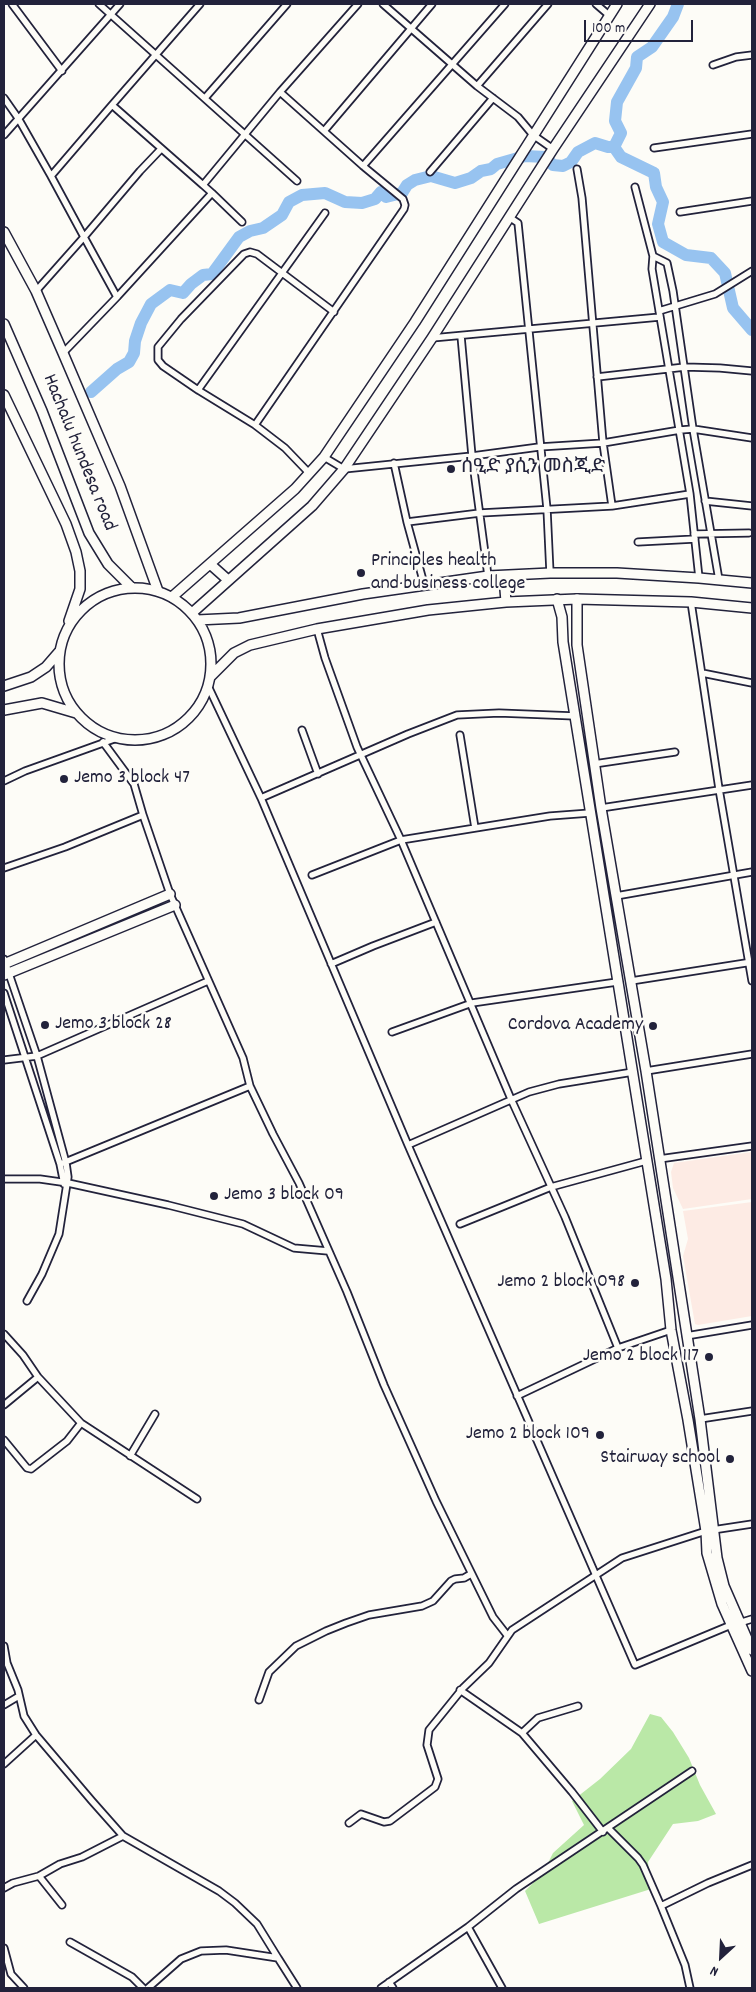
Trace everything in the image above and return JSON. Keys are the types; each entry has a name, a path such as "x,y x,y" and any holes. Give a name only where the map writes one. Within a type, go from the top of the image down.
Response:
{"main road":[{"path":"172,597 310,474 324,457 415,322 617,4"},
{"path":"194,617 228,580 312,506 344,469 650,4"},
{"path":"4,232 36,291 63,353 120,486 158,591"},
{"name":"Hachalu hundesa road","path":"4,324 42,411 89,533 108,564 132,588"},
{"path":"4,395 66,524 76,552 80,571 80,589 59,652 60,678 69,703 77,713 88,724 117,738 131,740 146,739 173,730 195,712 209,682 234,653 250,645 317,629 428,610 557,599 691,602 752,608"},
{"path":"210,564 228,580"},
{"path":"194,617 239,618 424,584 488,576 550,573 617,573 698,578 752,584"},
{"path":"504,576 506,602"},
{"path":"67,628 84,607 106,593 132,588 158,591 172,597 194,617 206,638 211,657 209,682"},
{"path":"557,599 562,617 563,642 666,1279 671,1330 710,1531"},
{"path":"577,599 577,645 594,764 636,1006 700,1419 710,1531 710,1569 735,1624 752,1671"},
{"path":"4,686 30,677 46,667 59,652"},
{"path":"4,710 42,703 77,713"},
{"path":"4,962 170,894"},
{"path":"6,974 175,906"},
{"path":"735,1624 752,1650"}],"street":[{"path":"12,4 62,70"},
{"path":"99,4 297,181"},
{"path":"4,135 120,4"},
{"path":"51,176 200,4"},
{"path":"205,98 287,4"},
{"path":"203,185 280,92 358,4"},
{"path":"384,4 451,64 518,117 534,135 553,149"},
{"path":"324,131 432,4"},
{"path":"363,166 504,4"},
{"path":"477,86 548,4"},
{"path":"596,4 610,16"},
{"path":"713,65 736,57 752,55"},
{"path":"255,425 404,209 405,202 403,198 363,166 280,92"},
{"path":"4,98 18,118 118,297"},
{"path":"430,172 492,98"},
{"path":"112,105 242,222"},
{"path":"654,148 752,134"},
{"path":"36,291 161,149"},
{"path":"577,169 582,198 596,376 612,506"},
{"path":"635,187 653,256 651,264 690,494 698,578"},
{"path":"63,353 118,297 212,194"},
{"path":"680,212 752,200"},
{"path":"198,390 324,213"},
{"path":"509,217 518,223 539,447 547,509 550,573"},
{"path":"310,474 285,448 255,425 162,366 158,360 158,346 181,319 244,254 250,252 257,254 334,312"},
{"path":"653,256 666,263 676,306 693,430 719,580"},
{"path":"432,338 592,324 660,314 676,306 715,294 752,271"},
{"path":"461,336 472,456 488,576"},
{"path":"596,376 685,367 752,371"},
{"path":"324,457 344,469 539,447 603,443 680,430 752,438"},
{"path":"394,462 407,522 424,584"},
{"path":"407,522 480,513 612,506 690,494"},
{"path":"705,501 752,506"},
{"path":"638,542 694,537 711,533 750,533"},
{"path":"691,602 719,789 751,962 752,981"},
{"path":"317,629 325,658 362,755 472,1003 511,1099 588,1272 618,1348"},
{"path":"702,673 752,683"},
{"path":"209,682 261,798 408,1145 635,1666 735,1624 752,1619"},
{"path":"261,798 408,734 457,715 499,713 575,716"},
{"path":"302,730 318,774"},
{"path":"460,735 475,828"},
{"path":"4,780 117,738"},
{"path":"103,742 134,784 142,815 170,894 243,1058 250,1086 272,1134 291,1165 347,1292 384,1385 471,1574 493,1617 507,1635"},
{"path":"581,752 592,750"},
{"path":"594,764 675,752"},
{"path":"601,808 752,785"},
{"path":"312,875 401,840 550,816 590,813"},
{"path":"4,868 65,847 142,815"},
{"path":"616,896 752,872"},
{"path":"331,964 436,922"},
{"path":"4,962 6,974 37,1056 63,1163 66,1184 59,1234 42,1274 27,1301"},
{"path":"631,981 751,962"},
{"path":"4,1060 37,1056 208,981"},
{"path":"392,1032 472,1003 617,982"},
{"path":"4,993 63,1163"},
{"path":"622,1008 636,1006"},
{"path":"646,1072 752,1054"},
{"path":"408,1145 511,1099 559,1084 633,1072"},
{"path":"63,1163 250,1086"},
{"path":"659,1159 752,1146"},
{"path":"460,1224 551,1187 646,1161"},
{"path":"4,1179 40,1179 230,1219 294,1248 328,1251"},
{"path":"666,1279 677,1279"},
{"path":"686,1336 752,1325"},
{"path":"517,1396 618,1348 671,1330"},
{"path":"4,1334 23,1355 38,1377 82,1424 197,1499"},
{"path":"4,1405 38,1377"},
{"path":"700,1419 752,1411"},
{"path":"130,1456 155,1414"},
{"path":"4,1440 27,1468 31,1469 67,1441 82,1424"},
{"path":"349,1823 361,1814 384,1822 390,1821 435,1786 438,1779 427,1745 429,1730 460,1690 489,1662 507,1635 622,1558 710,1531 752,1524"},
{"path":"259,1700 269,1672 296,1646 354,1620 370,1615 422,1606 433,1600 455,1579 464,1578 471,1574"},
{"path":"4,1646 7,1663 24,1716 36,1736 123,1836 219,1891 257,1924 297,1988"},
{"path":"460,1690 522,1733 605,1830 638,1858 661,1906 685,1965 690,1988"},
{"path":"4,1706 19,1696"},
{"path":"522,1733 538,1718 578,1706"},
{"path":"4,1764 36,1736"},
{"path":"381,1988 468,1927 516,1889 692,1771"},
{"path":"4,1888 12,1883 38,1876 60,1864 82,1858 123,1836"},
{"path":"661,1906 708,1883 752,1867"},
{"path":"38,1876 62,1906"},
{"path":"468,1927 502,1988"},
{"path":"70,1942 132,1976 143,1988"},
{"path":"4,1948 11,1974 24,1988"},
{"path":"148,1988 181,1959 201,1951 226,1950 278,1958"},
{"path":"389,1982 393,1988"}],"shaded area":[{"path":"752,1152 752,1199 683,1209 673,1188 671,1172 674,1163"},
{"path":"752,1202 752,1316 695,1324 683,1256 688,1239 683,1211"}],"green space":[{"path":"650,1714 661,1717 673,1732 689,1758 700,1785 716,1814 698,1821 673,1824 648,1862 651,1889 539,1924 525,1891 543,1873 553,1853 584,1825 572,1801 600,1779 631,1749"}],"waterway":[{"path":"91,392 117,369 129,362 134,353 135,341 141,323 151,304 170,290 183,293 203,275 212,274 239,237 250,231 263,228 282,215 289,202 302,195 325,193 345,202 362,203 375,199 381,192 386,197 402,193 407,185 415,180 431,176 455,183 471,178 481,171 491,169 497,164 525,156 545,157 553,165 563,166 571,162 578,152 595,143 614,147 621,133 615,121 617,102 636,68 637,57 652,47 673,17 678,4"},
{"path":"614,147 621,157 654,173 656,187 663,202 658,224 663,242 686,255 711,258 725,273 733,308 752,330"}],"place":[{"name":"ሰዒድ ያሲን መስጂድ","path":"451,469"},
{"name":"Principles health and business college","path":"361,573"},
{"name":"Jemo 3 block 47","path":"64,779"},
{"name":"Jemo 3 block 28","path":"45,1025"},
{"name":"Cordova Academy","path":"653,1026"},
{"name":"Jemo 3 block 09","path":"214,1196"},
{"name":"Jemo 2 block 098","path":"635,1283"},
{"name":"Jemo 2 block 117","path":"709,1357"},
{"name":"Jemo 2 block 109","path":"600,1435"},
{"name":"Stairway school","path":"730,1459"}]}
